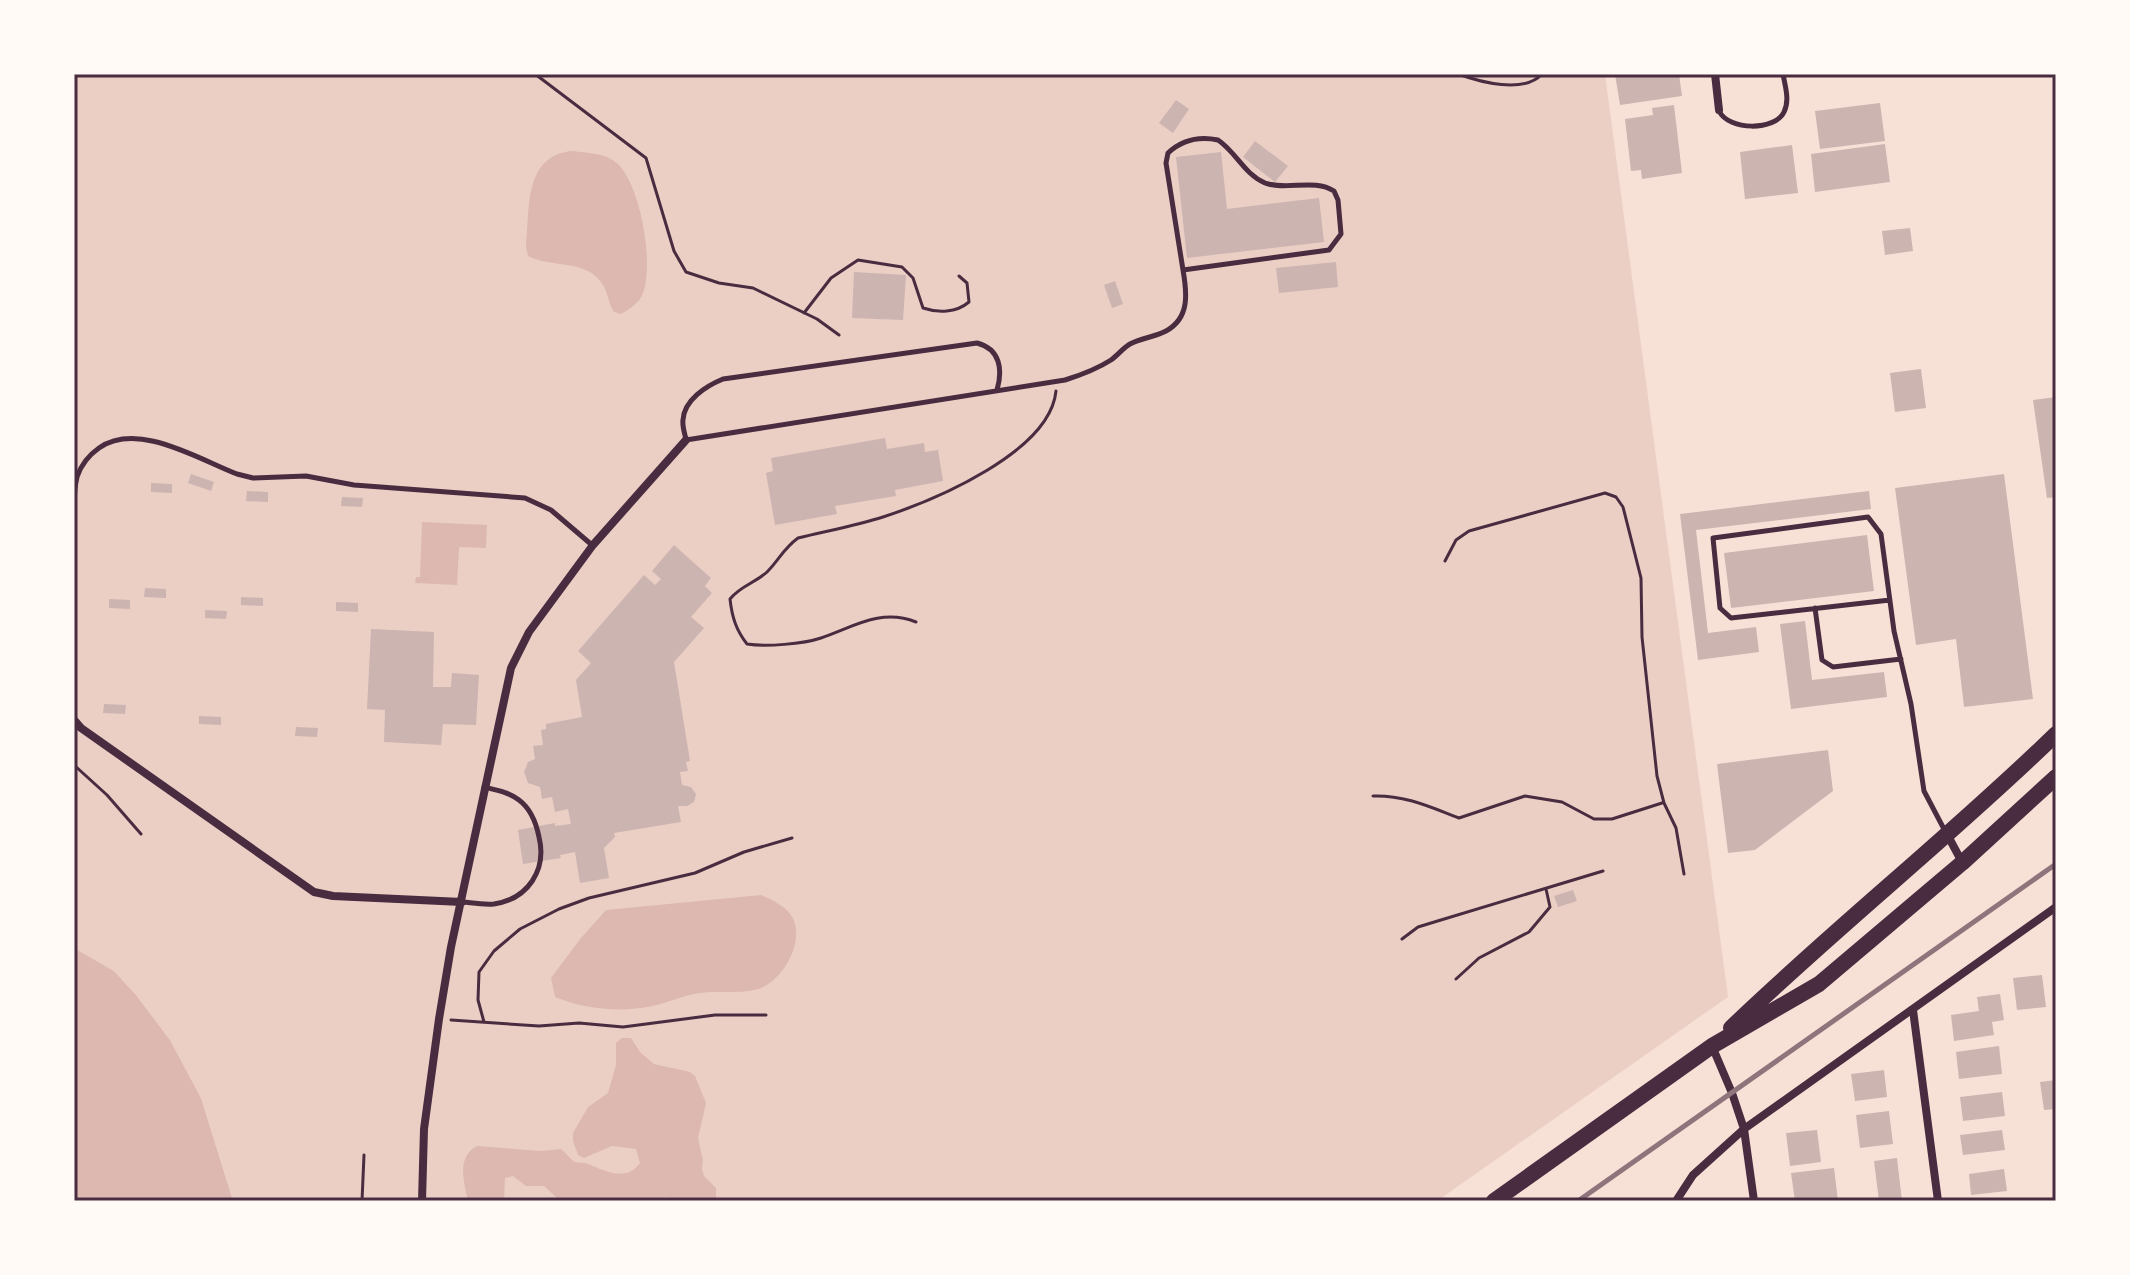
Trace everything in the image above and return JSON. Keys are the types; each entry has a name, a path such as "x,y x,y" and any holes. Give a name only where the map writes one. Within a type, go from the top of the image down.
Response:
{"main road":[{"path":"1712,1046 1799,962 1948,836 2056,734"},
{"path":"1494,1201 1712,1046 1819,984 1962,863 2056,777"}],"street":[{"path":"1715,74 1719,110"},
{"path":"422,1201 424,1129 439,1019 484,787 511,668 529,632 593,545 686,440"},
{"path":"74,720 81,728 314,892 333,896 462,902"},
{"path":"1948,836 1962,863"},
{"path":"1676,1201 1693,1175 1744,1129 2056,907"},
{"path":"1913,1010 1938,1201"},
{"path":"1712,1046 1744,1129 1754,1201"}],"lane":[{"path":"1719,110 1723,119 1733,125 1752,126 1776,121 1784,113 1787,97 1783,74"},
{"path":"997,390 999,360 987,345 977,343 723,379 709,385 689,405 683,420 686,440 1057,381 1082,375 1113,359 1129,345 1168,330 1183,313 1188,296 1183,270 1166,163 1168,153 1182,143 1199,138 1218,140 1261,181 1274,185 1321,186 1334,191 1338,200 1341,234 1329,250 1183,270"},
{"path":"74,551 76,481 80,468 92,453 109,441 125,437 142,438 253,478 306,476 354,485 525,498 551,510 593,545"},
{"path":"1890,600 1731,618 1720,608 1713,538 1868,517 1881,534 1890,600 1894,631 1911,704 1924,791 1948,836"},
{"path":"1815,608 1822,660 1833,667 1901,659"},
{"path":"462,902 488,904 513,898 528,886 542,864 536,822 529,810 508,794 484,787"}],"path":[{"path":"535,74 646,158 674,251 686,272 719,283 753,288 804,313 839,335"},
{"path":"1458,74 1475,80 1513,84 1536,80 1542,74"},
{"path":"804,313 831,278 858,260 902,267 913,278 923,308 936,312 962,308 969,302 967,283 959,276"},
{"path":"916,622 903,617 863,620 820,639 760,646 747,644 740,635 732,618 730,599 736,590 769,570 786,546 798,538 904,510 989,469 1028,443 1037,432 1055,402 1057,381"},
{"path":"1445,561 1456,540 1469,531 1605,493 1616,497 1623,507 1641,578 1647,703 1657,776 1664,803 1676,828 1684,874"},
{"path":"74,765 107,795 141,834"},
{"path":"1373,796 1412,800 1459,818 1525,796 1562,802 1594,819 1612,819 1664,803"},
{"path":"484,1022 478,1000 479,972 494,951 520,929 589,898 695,873 744,852 792,838"},
{"path":"1402,939 1418,927 1603,871"},
{"path":"1456,979 1479,958 1529,932 1550,907 1546,889"},
{"path":"439,1019 539,1026 579,1023 641,1026 715,1015 766,1015"},
{"path":"362,1201 364,1155"}],"shaded area":[{"path":"74,74 1605,74 1728,997 1437,1201 233,1201 201,1098 170,1040 114,971 74,948"},
{"path":"572,151 597,154 614,161 627,176 634,191 646,245 646,280 640,299 621,314 614,312 603,286 586,270 528,256 529,201 537,174 556,155"},
{"path":"422,522 487,525 486,548 459,547 457,585 415,583 416,577 420,577"},
{"path":"761,895 789,912 794,921 796,940 783,969 761,988 700,993 658,1005 628,1009 590,1007 555,997 551,978 606,910"},
{"path":"74,948 114,971 170,1040 201,1098 233,1201 74,1201"},
{"path":"622,1038 631,1038 640,1052 654,1064 690,1072 695,1076 706,1103 698,1138 702,1169 704,1176 716,1188 716,1201 676,1201 666,1197 658,1201 560,1201 544,1186 526,1186 513,1176 505,1178 504,1201 468,1201 464,1163 470,1151 477,1146 541,1151 561,1149 575,1162 622,1174 640,1163 636,1149 612,1146 584,1158 578,1155 573,1141 573,1133 588,1107 608,1093 616,1065 616,1043"}],"building":[{"path":"1615,74 1679,74 1682,96 1620,105"},
{"path":"1176,100 1189,109 1173,133 1159,123"},
{"path":"1880,103 1885,141 1820,149 1815,111"},
{"path":"1674,105 1682,173 1642,179 1641,170 1631,171 1625,119 1653,115 1652,108"},
{"path":"1255,141 1288,166 1275,182 1243,157"},
{"path":"1885,144 1890,182 1815,192 1811,154"},
{"path":"1792,145 1798,193 1745,199 1740,152"},
{"path":"1221,152 1227,209 1319,198 1324,242 1187,258 1176,157"},
{"path":"1910,228 1913,251 1885,255 1882,231"},
{"path":"1336,262 1338,287 1279,293 1276,268"},
{"path":"854,272 906,275 903,320 852,318"},
{"path":"1115,281 1123,304 1112,308 1104,285"},
{"path":"1921,369 1926,408 1895,412 1890,373"},
{"path":"2056,397 2056,497 2047,498 2033,400"},
{"path":"885,438 887,449 924,443 925,452 938,450 943,481 895,490 896,496 835,506 837,514 775,525 766,473 773,471 771,458"},
{"path":"191,474 214,482 211,491 188,483"},
{"path":"2004,474 2033,699 1964,707 1956,639 1916,645 1895,488"},
{"path":"151,483 172,484 172,493 151,492"},
{"path":"247,491 268,492 268,502 246,501"},
{"path":"1869,491 1871,509 1696,530 1708,633 1756,627 1759,652 1698,660 1680,514"},
{"path":"342,497 363,498 362,507 341,506"},
{"path":"1867,535 1874,591 1731,608 1724,553"},
{"path":"674,545 711,578 705,586 712,593 691,617 704,628 674,662 690,761 686,762 688,771 680,772 682,785 691,787 696,794 694,802 678,806 681,822 614,833 615,837 604,848 609,878 580,883 575,852 560,855 561,858 523,864 518,830 555,823 555,826 571,824 568,809 555,812 552,797 542,799 540,787 528,783 524,772 528,762 535,759 533,746 543,745 541,730 546,729 546,724 582,717 576,680 591,663 578,651 644,575 655,585 661,579 652,571"},
{"path":"145,588 166,589 166,598 144,597"},
{"path":"241,597 263,598 263,606 241,605"},
{"path":"109,599 130,600 130,609 109,608"},
{"path":"336,602 358,603 358,612 336,611"},
{"path":"205,610 227,611 226,619 205,618"},
{"path":"1805,621 1812,680 1884,672 1887,697 1791,709 1780,624"},
{"path":"371,629 434,632 433,687 451,687 452,673 479,675 476,725 443,724 441,745 384,742 385,710 367,709"},
{"path":"104,704 126,705 125,714 103,713"},
{"path":"199,716 221,717 221,725 199,724"},
{"path":"296,727 318,728 317,737 295,736"},
{"path":"1828,750 1833,791 1755,850 1728,853 1717,764"},
{"path":"1573,890 1577,901 1558,907 1554,896"},
{"path":"2042,975 2046,1007 2017,1010 2013,978"},
{"path":"2000,994 2004,1020 1992,1022 1994,1035 1954,1041 1951,1015 1979,1011 1977,997"},
{"path":"1999,1046 2002,1074 1959,1079 1956,1052"},
{"path":"1884,1070 1887,1097 1855,1101 1851,1074"},
{"path":"2056,1080 2056,1109 2044,1110 2040,1082"},
{"path":"2002,1092 2005,1116 1963,1121 1960,1097"},
{"path":"1889,1111 1893,1144 1860,1148 1856,1115"},
{"path":"1817,1130 1821,1162 1790,1166 1786,1133"},
{"path":"2002,1130 2005,1150 1963,1155 1960,1135"},
{"path":"1897,1158 1902,1201 1879,1201 1874,1161"},
{"path":"1834,1168 1838,1201 1795,1201 1791,1173"},
{"path":"2004,1169 2007,1191 1971,1195 1969,1174"}],"railway":[{"path":"1578,1201 2056,864"}]}
